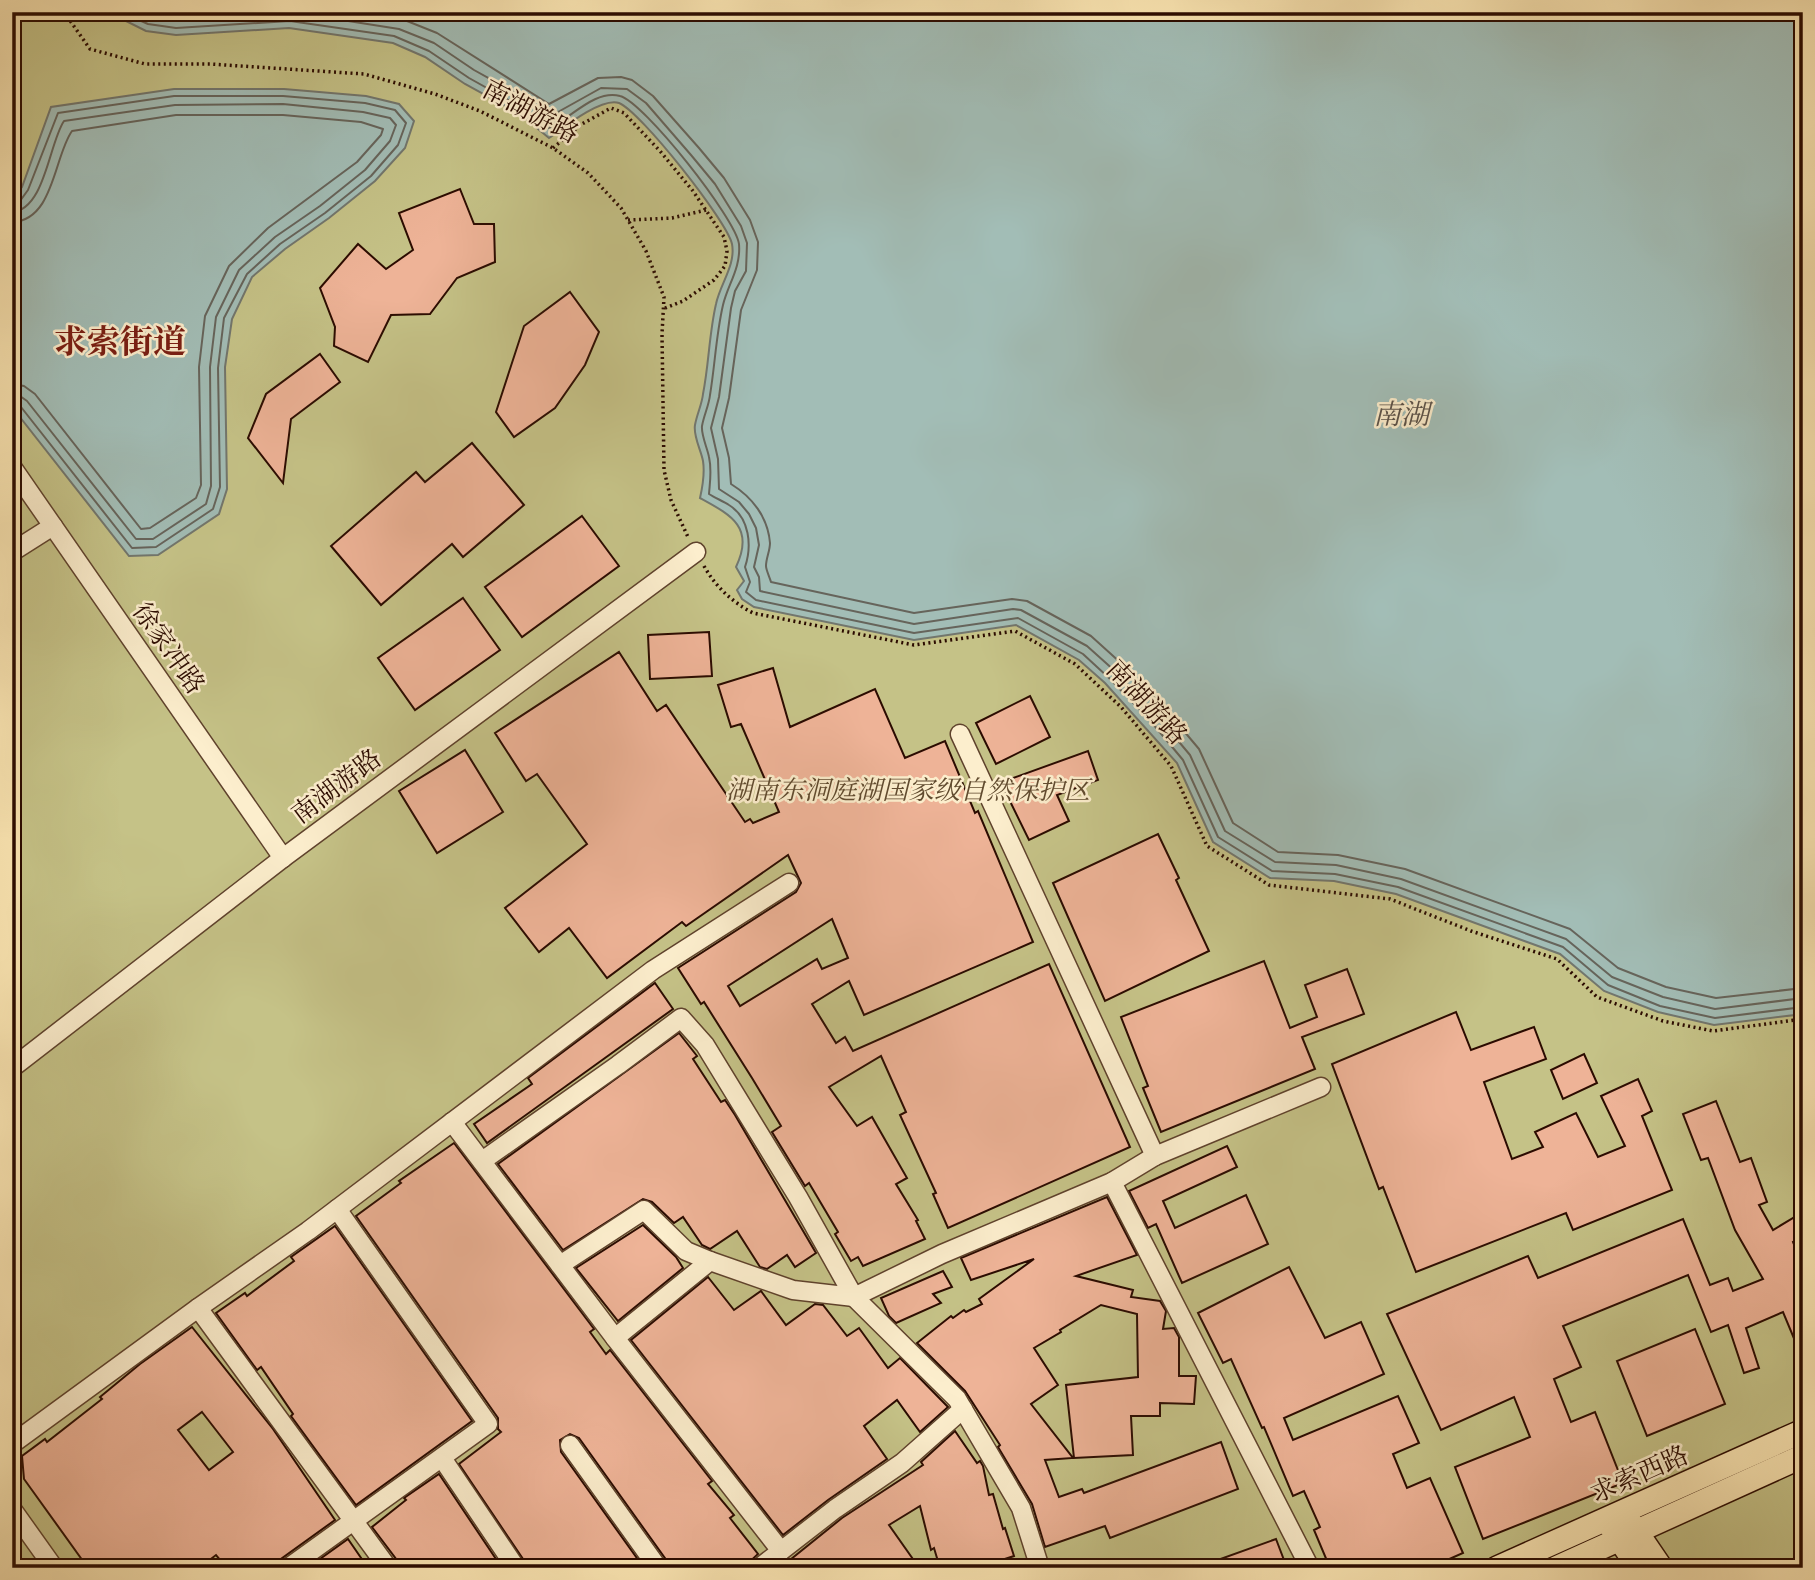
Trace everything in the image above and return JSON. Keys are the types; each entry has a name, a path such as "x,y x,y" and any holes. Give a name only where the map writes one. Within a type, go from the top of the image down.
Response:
{"main road":[{"name":"求索西路","path":"1556,1568 1621,1526 1803,1430"},
{"name":"求索西路","path":"1497,1568 1621,1526 1803,1456"},
{"path":"1621,1526 1639,1568"},
{"path":"1621,1526 1661,1568"}],"street":[{"name":"徐家冲路","path":"12,467 283,858"},
{"path":"12,552 53,526"},
{"name":"南湖游路","path":"12,1068 283,858 696,552"},
{"path":"960,734 1155,1156"},
{"path":"12,1444 337,1209 653,970 789,883"},
{"path":"482,1160 681,1018 705,1045 798,1197 854,1297 957,1399 1021,1507 1040,1568"},
{"path":"561,1265 644,1210 686,1251 710,1261 793,1290 854,1297 942,1254 1112,1182 1155,1156 1321,1087"},
{"path":"452,1122 615,1338 781,1551"},
{"path":"1112,1182 1310,1568"},
{"path":"288,1568 488,1424 337,1209"},
{"path":"615,1338 710,1261"},
{"path":"198,1308 388,1568"},
{"path":"760,1568 835,1509 902,1463 963,1409"},
{"path":"570,1445 658,1568"},
{"path":"442,1458 516,1568"},
{"path":"12,1509 54,1568"}],"path":[{"name":"南湖游路","path":"64,12 90,49 145,64 210,64 364,74 435,94 480,110 553,148 587,173 621,208 651,263 664,297 664,470 680,524 711,579 737,604 753,613 914,645 1015,631 1075,664 1121,707 1171,766 1207,846 1269,885 1390,899 1471,931 1557,959 1597,996 1663,1021 1713,1031 1803,1019"},
{"path":"553,148 582,124 611,108 624,113 660,151 706,210 724,237 727,251 725,266 714,280 696,293 663,309"},
{"path":"628,220 673,218 706,210"}],"green space":[{"name":"湖南东洞庭湖国家级自然保护区","path":"12,12 1803,12 1803,1568 12,1568"}],"water":[{"name":"南湖","path":"108,12 1803,12 1803,1014 1714,1025 1658,1012 1604,991 1560,954 1396,894 1334,881 1270,878 1213,842 1177,763 1105,683 1079,660 1016,625 914,640 754,607 742,599 737,590 744,581 736,567 743,542 741,532 730,517 700,498 704,466 695,429 705,383 714,315 732,259 732,244 700,191 630,110 619,103 603,104 583,114 549,138 520,114 465,84 425,57 393,43 289,28 176,35 146,31"},
{"path":"174,89 284,89 366,96 399,104 414,121 405,148 375,181 252,277 232,319 225,367 227,489 219,514 158,555 129,556 12,407 12,200 22,187 51,107"}],"building":[{"path":"460,189 474,224 494,224 495,262 457,278 430,314 391,315 368,362 334,346 335,327 320,288 358,244 386,269 413,250 399,213"},
{"path":"570,292 599,332 585,365 555,408 514,437 496,412 524,326"},
{"path":"320,354 340,382 291,419 283,483 248,438 266,394"},
{"path":"472,443 524,505 463,557 452,544 381,605 331,546 416,472 425,482"},
{"path":"582,516 619,566 522,637 485,587"},
{"path":"463,598 500,650 415,710 378,658"},
{"path":"709,632 712,676 650,679 648,635"},
{"path":"619,652 657,711 666,705 745,822 750,819 753,823 779,812 741,724 731,727 718,685 773,668 790,727 875,689 905,758 945,741 975,813 978,811 1033,942 864,1015 849,981 812,1004 836,1043 845,1037 853,1051 1049,964 1130,1147 948,1228 933,1194 936,1193 900,1115 906,1112 881,1056 829,1087 857,1126 872,1117 907,1178 896,1184 918,1220 916,1221 925,1239 863,1266 858,1257 851,1261 835,1234 838,1232 809,1183 805,1186 772,1132 781,1126 704,1002 701,1004 678,968 796,892 801,883 788,855 686,926 682,922 607,978 569,928 539,952 505,908 587,844 537,774 526,781 495,733","holes":["832,919 848,958 822,969 817,959 740,1006 728,986"]},
{"path":"1030,696 1050,737 996,764 976,723"},
{"path":"465,750 503,812 437,853 399,791"},
{"path":"1088,751 1098,780 1057,795 1069,821 1029,840 1003,787 1006,785 1005,781"},
{"path":"1158,834 1209,951 1105,1001 1053,883"},
{"path":"1264,961 1290,1028 1317,1017 1305,985 1347,969 1364,1014 1302,1037 1315,1069 1161,1132 1143,1088 1148,1086 1121,1017"},
{"path":"655,983 673,1009 487,1143 474,1124 532,1084 528,1078"},
{"path":"1456,1012 1471,1050 1534,1027 1546,1059 1484,1082 1512,1159 1543,1147 1535,1132 1576,1113 1598,1157 1625,1146 1601,1096 1638,1079 1652,1111 1642,1116 1672,1190 1573,1230 1566,1213 1416,1272 1383,1187 1379,1189 1332,1064"},
{"path":"679,1033 697,1056 693,1059 721,1102 725,1100 735,1115 816,1253 795,1267 787,1255 767,1269 760,1267 737,1231 710,1249 702,1245 683,1217 674,1223 652,1202 643,1199 563,1250 498,1164"},
{"path":"1584,1054 1597,1083 1563,1099 1551,1070"},
{"path":"1716,1101 1740,1162 1751,1158 1767,1202 1759,1205 1773,1230 1803,1212 1803,1236 1793,1242 1803,1267 1803,1360 1783,1312 1746,1328 1759,1368 1744,1373 1728,1325 1711,1332 1688,1275 1563,1326 1581,1367 1554,1379 1571,1422 1595,1412 1623,1483 1483,1539 1455,1467 1530,1437 1514,1397 1441,1430 1387,1314 1528,1256 1538,1278 1683,1219 1710,1285 1728,1278 1733,1291 1763,1279 1735,1230 1708,1158 1701,1160 1683,1114"},
{"path":"454,1143 594,1329 590,1332 606,1354 610,1350 712,1481 708,1484 734,1515 730,1518 758,1554 743,1568 669,1568 667,1561 579,1438 570,1434 560,1440 561,1452 644,1568 527,1568 459,1464 501,1432 498,1429 498,1418 356,1216 401,1183 399,1181"},
{"path":"1227,1146 1237,1167 1163,1201 1175,1228 1246,1195 1268,1244 1182,1283 1156,1224 1148,1228 1129,1191"},
{"path":"1107,1197 1137,1255 1076,1276 1133,1290 1131,1297 1160,1301 1166,1311 1163,1329 1174,1328 1179,1337 1179,1376 1196,1376 1194,1404 1160,1403 1160,1416 1131,1416 1133,1455 1074,1458 1066,1385 1138,1377 1137,1314 1101,1305 1060,1330 1061,1332 1034,1348 1058,1385 1031,1404 1073,1458 1045,1460 1059,1497 1082,1489 1084,1493 1221,1442 1238,1489 1110,1538 1105,1526 1045,1547 1032,1504 998,1447 1000,1445 965,1391 917,1343 951,1316 953,1318 964,1310 966,1312 982,1304 979,1299 1034,1259 971,1280 961,1258"},
{"path":"643,1225 676,1257 683,1268 618,1321 576,1268"},
{"path":"335,1226 472,1421 356,1505 291,1416 293,1414 261,1367 257,1370 216,1313 245,1293 247,1296 294,1261 291,1257"},
{"path":"1289,1267 1325,1338 1361,1322 1384,1374 1284,1418 1293,1440 1398,1396 1419,1443 1393,1454 1407,1488 1430,1478 1463,1553 1429,1568 1330,1568 1314,1530 1320,1527 1304,1491 1293,1496 1231,1359 1223,1363 1198,1313"},
{"path":"943,1271 952,1287 933,1294 941,1303 896,1323 889,1316 881,1298"},
{"path":"708,1277 734,1310 761,1291 786,1325 815,1304 823,1305 847,1336 859,1328 888,1368 900,1358 948,1407 920,1432 897,1400 864,1426 887,1459 783,1535 631,1340"},
{"path":"192,1327 273,1429 335,1520 281,1559 277,1568 227,1568 216,1555 199,1568 88,1568 24,1479 22,1456 45,1439 47,1442 102,1399 100,1397","holes":["202,1412 233,1452 209,1470 178,1430"]},
{"path":"1695,1329 1725,1404 1647,1436 1617,1361"},
{"path":"955,1431 977,1463 980,1461 983,1466 989,1495 993,1494 1014,1556 977,1568 940,1568 934,1548 931,1550 920,1506 889,1525 915,1562 906,1568 780,1568 842,1518 923,1465 921,1462"},
{"path":"439,1474 502,1568 403,1568 372,1527 406,1500 404,1498"},
{"path":"348,1539 368,1568 315,1568 313,1564"},
{"path":"1276,1539 1287,1568 1201,1568 1201,1566"}],"district":[{"name":"求索街道","path":"120,341"}]}
